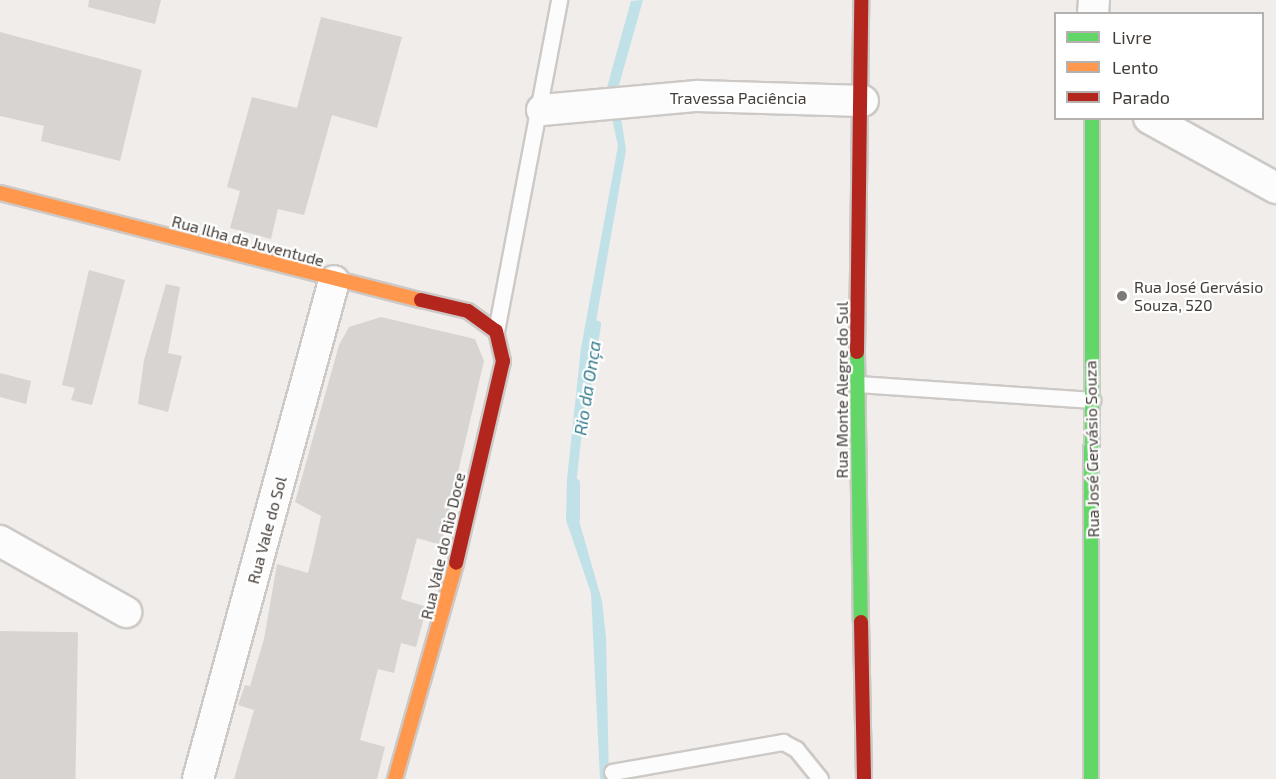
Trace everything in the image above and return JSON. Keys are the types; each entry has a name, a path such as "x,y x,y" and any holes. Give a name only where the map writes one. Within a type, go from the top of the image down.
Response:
{"street":[{"name":"Rua Monte Alegre do Sul","path":"861,0 863,101 858,384 864,779"},
{"name":"Travessa Paciência","path":"542,110 637,101 736,96 863,101"},
{"name":"Rua José Gervásio Souza","path":"1091,779 1092,120"},
{"path":"1153,120 1276,188"},
{"name":"Rua Ilha da Juventude","path":"0,193 334,281 468,310 491,326"},
{"name":"Rua Vale do Sol","path":"198,779 334,281"},
{"name":"Rua Vale do Rio Doce","path":"395,779 441,630 503,361 491,326"},
{"path":"0,540 126,612"}],"lane":[{"path":"491,326 542,110 559,0"},
{"path":"858,384 1092,400"},
{"path":"612,772 783,742 796,749 819,779"}],"water":[{"path":"643,0 617,92 626,150 591,350 574,503 602,601 606,638 609,779 600,779 591,593 566,520 567,479 581,348 618,146 606,91 631,1"}],"building":[{"path":"89,0 161,0 155,24 88,7"},
{"path":"321,17 402,37 377,128 332,115 304,215 278,209 271,239 230,228 240,191 227,187 252,97 297,108"},
{"path":"0,32 142,70 120,161 41,141 44,126 0,116"},
{"path":"89,270 125,280 92,405 71,400 75,388 62,385"},
{"path":"166,284 180,287 168,353 182,356 168,412 138,404 144,360"},
{"path":"381,317 475,339 484,361 441,545 417,538 401,599 427,607 416,647 401,643 394,673 378,669 360,740 385,747 377,779 234,779 254,710 238,705 245,685 250,686 264,639 277,564 308,573 313,553 321,516 295,502 339,345 349,327"},
{"path":"0,373 31,381 26,404 0,397"},
{"path":"0,631 78,632 75,779 0,779"}],"waterway":[{"name":"Rio da Onça","path":"587,387 597,325"},
{"name":"Rio da Onça","path":"576,483 576,519"}],"traffic: fast":[{"path":"1091,779 1092,120"},
{"path":"857,352 861,622"}],"traffic: slow":[{"path":"0,193 421,300"},
{"path":"395,779 456,563"}],"traffic: jam":[{"path":"857,352 861,0"},
{"path":"421,300 468,311 496,331 503,361 456,563"},
{"path":"861,622 864,779"}],"place":[{"name":"Rua José Gervásio Souza, 520","path":"1122,296"}]}
